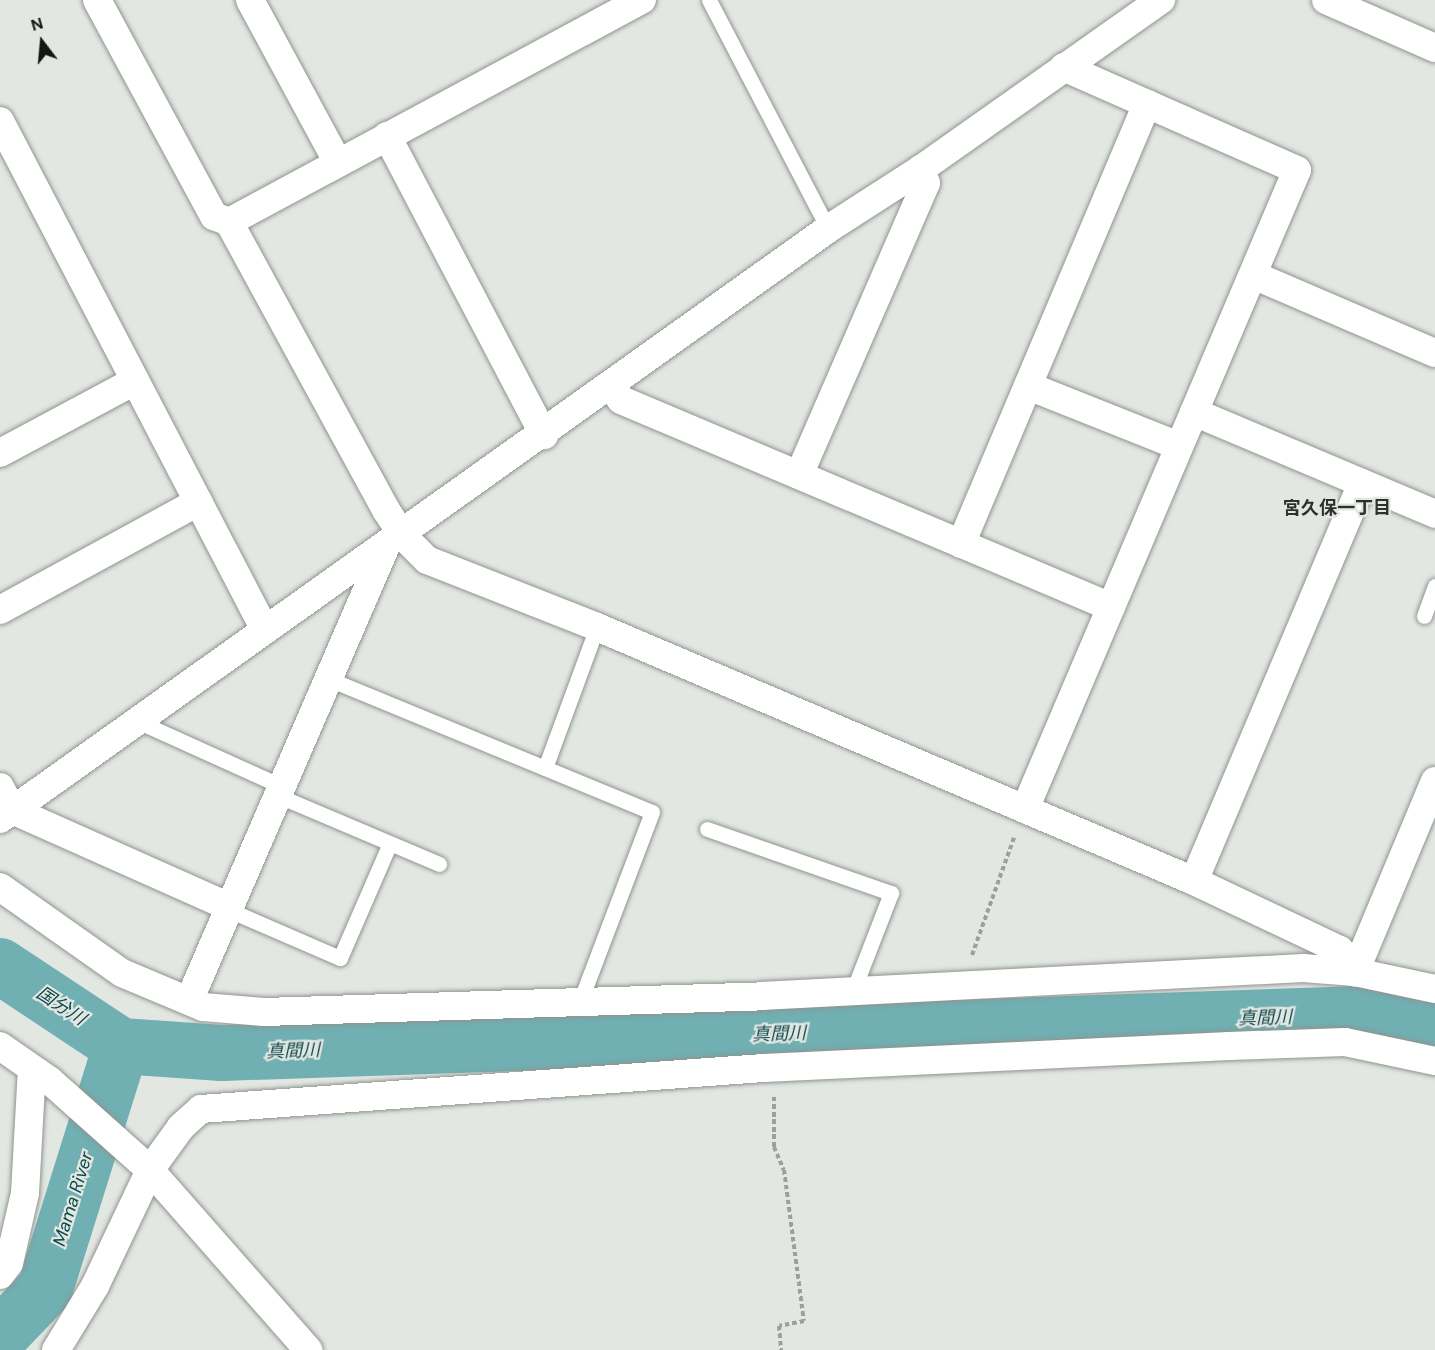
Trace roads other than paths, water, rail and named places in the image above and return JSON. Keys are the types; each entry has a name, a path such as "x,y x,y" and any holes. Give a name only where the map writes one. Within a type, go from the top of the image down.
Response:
{"street":[{"path":"97,0 214,216 229,222 394,542 427,560 597,627 1194,881 1340,950 1355,972"},
{"path":"229,222 337,161 642,0"},
{"path":"4,806 137,721 394,542 828,229 921,169 1161,0"},
{"path":"1326,0 1435,48"},
{"path":"255,2 337,161"},
{"path":"1025,809 1297,170 1064,67"},
{"path":"961,544 1147,104"},
{"path":"387,136 544,435"},
{"path":"4,138 135,381 265,630"},
{"path":"799,475 926,183 921,169"},
{"path":"1252,275 1435,353"},
{"path":"0,453 135,381"},
{"path":"1028,386 1179,446"},
{"path":"611,387 621,400 1111,607"},
{"path":"1194,412 1435,514"},
{"path":"1194,881 1362,483"},
{"path":"0,610 198,502"},
{"path":"189,1001 329,680 394,542"},
{"path":"1355,972 1427,819 1435,781"},
{"path":"4,806 230,909"},
{"path":"0,887 122,973 203,1007 264,1011 580,1002 960,986 1303,968 1355,972 1435,989"},
{"path":"56,1350 95,1286 150,1170 181,1127 201,1109 764,1068 1345,1042 1435,1061"},
{"path":"0,1046 41,1074 150,1170 308,1350"},
{"path":"0,1275 9,1263 26,1193 41,1074"}],"lane":[{"path":"709,0 828,229"},
{"path":"1424,616 1435,586"},
{"path":"545,768 597,627"},
{"path":"329,680 652,812 580,1002"},
{"path":"137,721 390,843 439,864"},
{"path":"707,829 891,893 853,991"},
{"path":"230,909 340,958 390,843"}],"waterway":[{"name":"真間川","path":"0,966 121,1046 222,1053 1390,1013 1435,1028"},
{"name":"Mama River","path":"0,1336 45,1289 121,1046"}],"district":[{"name":"宮久保一丁目","path":"1337,508"}],"water label":[{"name":"国分川","path":"61,1006"}]}
